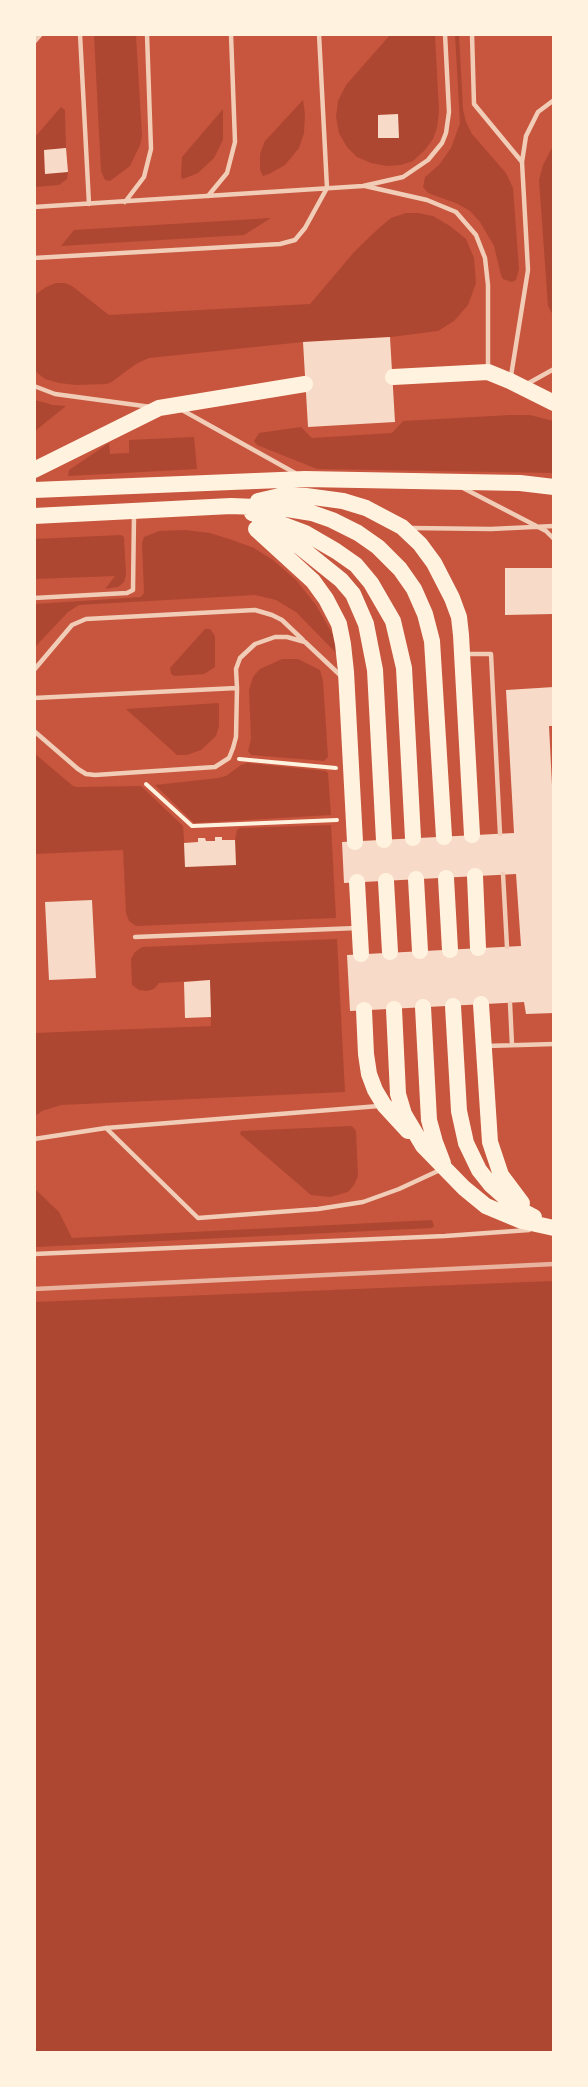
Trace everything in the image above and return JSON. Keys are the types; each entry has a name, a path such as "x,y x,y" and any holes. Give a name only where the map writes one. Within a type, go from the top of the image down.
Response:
{"highway":[{"path":"393,377 488,372 554,403"},
{"path":"34,470 167,407 305,384"},
{"path":"34,490 305,479 520,483 554,488"},
{"path":"231,506 284,495 327,498 366,508 402,528 420,544 434,563 459,617 472,835"},
{"path":"231,506 313,581 326,599 339,624 346,680 355,842"},
{"path":"231,506 305,532 336,551 356,565 383,602 393,621 404,668 413,838"},
{"path":"231,506 300,547 325,566 353,594 366,624 373,650 384,840"},
{"path":"34,516 231,506 282,508 312,513 332,520 358,533 378,547 400,569 414,589 425,614 432,641 444,837"},
{"path":"475,876 478,948"},
{"path":"446,878 450,950"},
{"path":"416,879 420,951"},
{"path":"386,881 390,952"},
{"path":"357,882 361,954"},
{"path":"481,1004 488,1122 495,1162 501,1175 525,1206 553,1228"},
{"path":"453,1006 459,1111 466,1143 490,1185 517,1208 553,1228"},
{"path":"423,1007 429,1119 445,1168"},
{"path":"393,1009 398,1094 404,1114 423,1146"},
{"path":"364,1010 369,1074 384,1106 464,1188 486,1206 522,1221 553,1228"}],"lane":[{"path":"34,42 41,34"},
{"path":"80,34 89,204"},
{"path":"125,201 144,177 152,149 147,34"},
{"path":"208,196 227,173 235,142 231,34"},
{"path":"34,258 280,244 295,240 305,228 327,188 319,34"},
{"path":"34,207 363,186 403,177 428,160 442,143 449,122 445,34"},
{"path":"472,34 474,104 522,162"},
{"path":"554,100 538,112 526,136 522,162 528,270 516,384 554,369"},
{"path":"363,186 427,200 456,212 476,235 485,258 488,285 488,372"},
{"path":"34,386 55,394 167,407 305,479"},
{"path":"450,481 537,527 554,539"},
{"path":"34,598 128,593 133,590 134,511"},
{"path":"402,528 491,529 554,526"},
{"path":"34,670 72,625 86,619 255,610 282,620 346,680"},
{"path":"34,731 86,774 215,767 229,758 236,737 236,669 240,658 255,644 276,637 287,637 304,642"},
{"path":"463,654 491,654 500,834"},
{"path":"34,698 237,688"},
{"path":"503,874 507,947"},
{"path":"135,937 359,928"},
{"path":"510,1003 512,1045"},
{"path":"484,1046 554,1044"},
{"path":"34,1139 106,1128 384,1106"},
{"path":"106,1128 198,1218 318,1209 363,1202 399,1190 445,1168"},
{"path":"34,1254 410,1238 553,1228"}],"path":[{"path":"229,758 351,769"},
{"path":"134,773 192,826 354,819"}],"shaded area":[{"path":"94,35 136,35 142,136 130,166 110,181 105,180 101,171"},
{"path":"390,35 435,35 439,111 437,128 425,150 413,161 387,166 357,157 347,147 339,133 336,117 338,101 346,85"},
{"path":"455,35 459,35 463,109 466,122 472,134 506,173 513,188 519,269 516,280 512,282 503,279 494,246 480,222 470,211 428,193 423,187 425,177 439,165 451,148 460,123"},
{"path":"303,100 304,133 299,148 285,165 263,176 260,170 260,154 265,141"},
{"path":"61,107 65,110 66,148 44,150 45,173 68,172 67,179 59,185 35,187 35,137"},
{"path":"223,109 223,140 214,158 198,173 183,179 181,177 182,157"},
{"path":"553,146 553,315 548,306 539,180 543,165"},
{"path":"406,213 433,216 450,226 466,239 474,258 476,283 468,305 454,321 438,331 149,358 107,384 59,383 45,379 35,371 35,295 46,287 56,283 72,286 109,315 310,304 355,251 379,228 391,218"},
{"path":"271,218 244,235 61,246 74,230"},
{"path":"35,400 53,405 66,406 35,431"},
{"path":"530,415 553,421 553,473 317,469 257,445 254,441 259,433 301,427 312,438 392,433 403,421"},
{"path":"194,437 197,469 68,476 69,470 109,443 110,454 129,453 129,440"},
{"path":"185,530 210,533 232,540 254,548 273,560 296,580 316,605 335,638 337,654 296,612 276,600 255,595 79,605 68,612 35,647 35,604 141,597 144,593 142,543 144,537 159,531"},
{"path":"121,535 124,537 126,575 124,582 118,587 105,589 115,576 35,579 35,539"},
{"path":"205,629 210,629 215,636 215,667 204,674 174,676 171,674 170,668"},
{"path":"282,659 298,659 320,670 323,681 328,757 324,761 251,755 248,751 251,739 249,690 253,677 260,669"},
{"path":"219,703 219,726 216,736 201,750 187,755 177,755 126,709"},
{"path":"34,753 73,786 141,786 183,826 186,867 236,864 235,840 237,830 240,828 331,825 336,918 136,926 129,921 126,913 123,850 35,854"},
{"path":"247,763 326,771 331,815 194,823 155,785 218,778 226,776"},
{"path":"337,939 345,1092 61,1105 42,1111 35,1116 35,1033 211,1026 209,980 159,983 154,989 147,991 139,990 132,985 131,959 142,947"},
{"path":"352,1126 356,1131 358,1176 348,1192 330,1197 311,1195 240,1134 241,1131"},
{"path":"35,1189 59,1212 72,1238 432,1220 434,1226 432,1228 35,1247"},
{"path":"553,1281 553,2052 35,2052 35,1302"}],"building":[{"path":"398,114 399,138 378,138 378,115"},
{"path":"66,148 68,172 45,174 44,150"},
{"path":"390,337 395,422 308,427 303,342"},
{"path":"505,568 554,568 554,614 505,615"},
{"path":"554,687 554,726 549,726 552,785 554,785 554,1013 526,1014 524,1002 350,1011 347,955 521,946 516,874 344,883 342,842 514,833 506,690"},
{"path":"215,837 222,837 222,840 235,840 236,865 185,867 184,843 198,842 198,838 215,841"},
{"path":"92,900 96,978 49,980 45,902"},
{"path":"210,980 211,1017 185,1018 184,982"}],"railway":[{"path":"34,1289 554,1264"}]}
